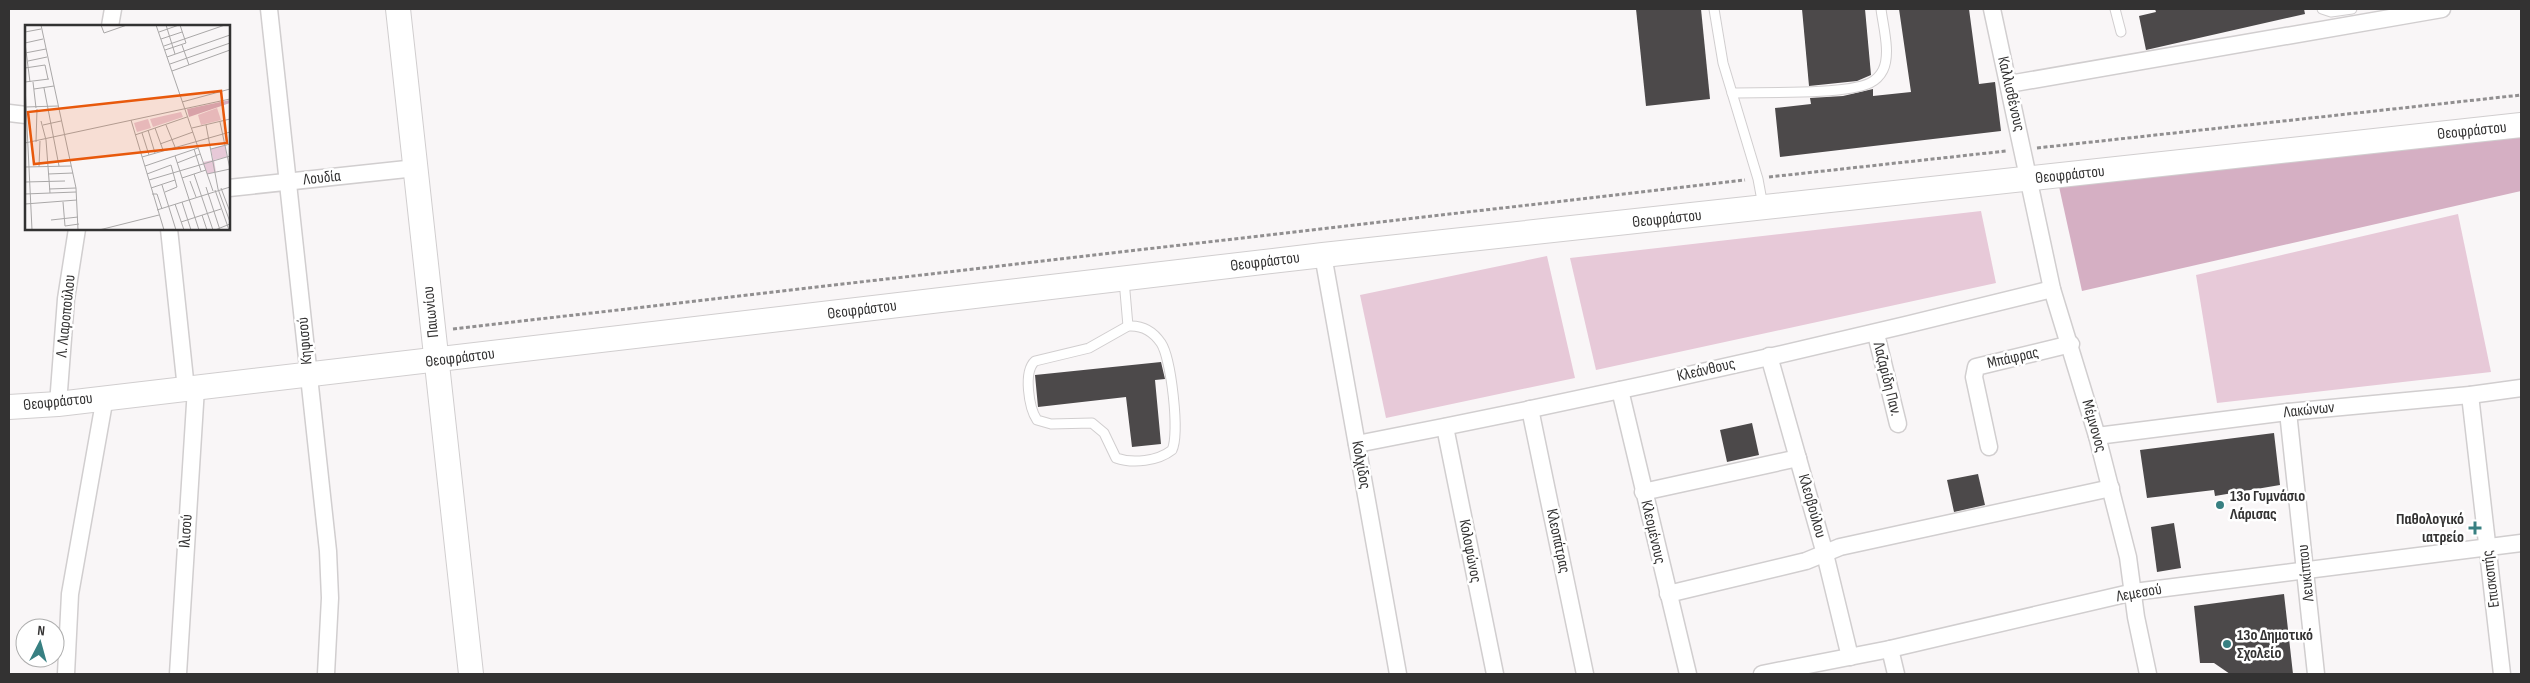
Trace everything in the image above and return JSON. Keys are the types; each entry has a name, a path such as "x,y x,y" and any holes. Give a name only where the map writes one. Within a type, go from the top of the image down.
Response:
{"street":[{"path":"110,25 113,9"},
{"name":"Κηφισού","path":"269,9 330,578 326,674"},
{"name":"Παιωνίου","path":"398,9 471,674"},
{"name":"Καλλισθένους","path":"1992,9 2028,180"},
{"path":"2009,84 2442,9"},
{"path":"9,113 25,115"},
{"name":"Θεοφράστου","path":"9,407 58,404 105,397 191,389 1323,256 2521,125"},
{"name":"Λουδία","path":"230,188 416,168"},
{"name":"Μέμνονος","path":"2028,180 2032,191 2052,289 2071,344 2112,488 2134,592 2136,617 2148,674"},
{"name":"Λ. Λιαροπούλου","path":"58,404 66,299 77,230"},
{"name":"Ιλισού","path":"169,230 191,389 178,674"},
{"name":"Κολχίδος","path":"1323,256 1398,674"},
{"name":"Κλεάνθους","path":"1357,444 1620,390 1876,334 2052,289"},
{"name":"Λαζαρίδη Παν.","path":"1876,334 1898,424"},
{"name":"Μπάφρας","path":"1988,447 1974,377 1976,367 2071,344"},
{"name":"Κλεοβούλου","path":"1769,356 1825,554 1850,657"},
{"name":"Λακώνων","path":"2097,436 2288,412 2470,395 2521,388"},
{"name":"Κλεομένους","path":"1620,390 1688,674"},
{"name":"Επισκοπής","path":"2470,395 2502,674"},
{"path":"66,674 70,594 105,397"},
{"name":"Κλεοπάτρας","path":"1530,409 1585,674"},
{"name":"Λευκίππου","path":"2288,412 2316,674"},
{"name":"Κολοφώνος","path":"1445,427 1494,674"},
{"path":"1643,492 1798,458"},
{"path":"1668,594 1806,561 1840,547 2112,488"},
{"name":"Λεμεσού","path":"1762,674 1890,649 2134,592 2521,543"},
{"path":"1890,649 1896,674"}],"lane":[{"path":"1714,9 1723,63 1758,179 1763,208"},
{"path":"1732,93 1833,89 1870,84 1879,77 1884,68 1886,54 1881,9"},
{"path":"2115,9 2121,32"},
{"path":"2322,9 2331,12 2352,9"},
{"path":"1124,279 1128,326"},
{"path":"1128,326 1145,328 1162,344 1167,358 1176,427 1172,450 1158,458 1131,461 1116,458 1104,433 1092,423 1051,424 1036,420 1033,414 1028,375 1031,364 1035,361 1089,348 1128,326"}],"path":[{"path":"434,332 1758,179 2521,94"}],"shaded area":[{"path":"2521,132 2521,191 2082,291 2058,182"},
{"path":"1981,211 1996,283 1596,370 1570,258"},
{"path":"2458,214 2491,372 2217,403 2196,275"},
{"path":"1547,256 1575,378 1386,418 1360,295"}],"building":[{"path":"1636,9 1701,9 1710,99 1646,106"},
{"path":"1802,9 1865,9 1871,75 1857,81 1809,86"},
{"path":"1899,9 1969,9 1979,84 1995,82 2001,131 1780,157 1775,108 1811,104 1810,98 1843,96 1873,89 1873,96 1911,92"},
{"path":"2155,9 2304,9 2305,14 2146,50 2139,16 2156,12"},
{"path":"1161,362 1165,379 1155,380 1161,444 1132,447 1126,397 1038,407 1035,375"},
{"path":"1752,423 1759,455 1727,462 1720,430"},
{"path":"2274,433 2280,485 2215,496 2214,490 2147,498 2140,450"},
{"path":"1978,474 1985,505 1954,512 1947,480"},
{"path":"2174,523 2181,568 2157,572 2151,527"},
{"name":"13ο Δημοτικό Σχολείο","path":"2284,594 2293,674 2230,674 2214,663 2200,663 2194,606"}],"place":[{"name":"13ο Γυμνάσιο Λάρισας","path":"2220,505"},
{"name":"Παθολογικό ιατρείο","path":"2475,528"},
{"name":"13ο Δημοτικό Σχολείο","path":"2227,644"}]}
